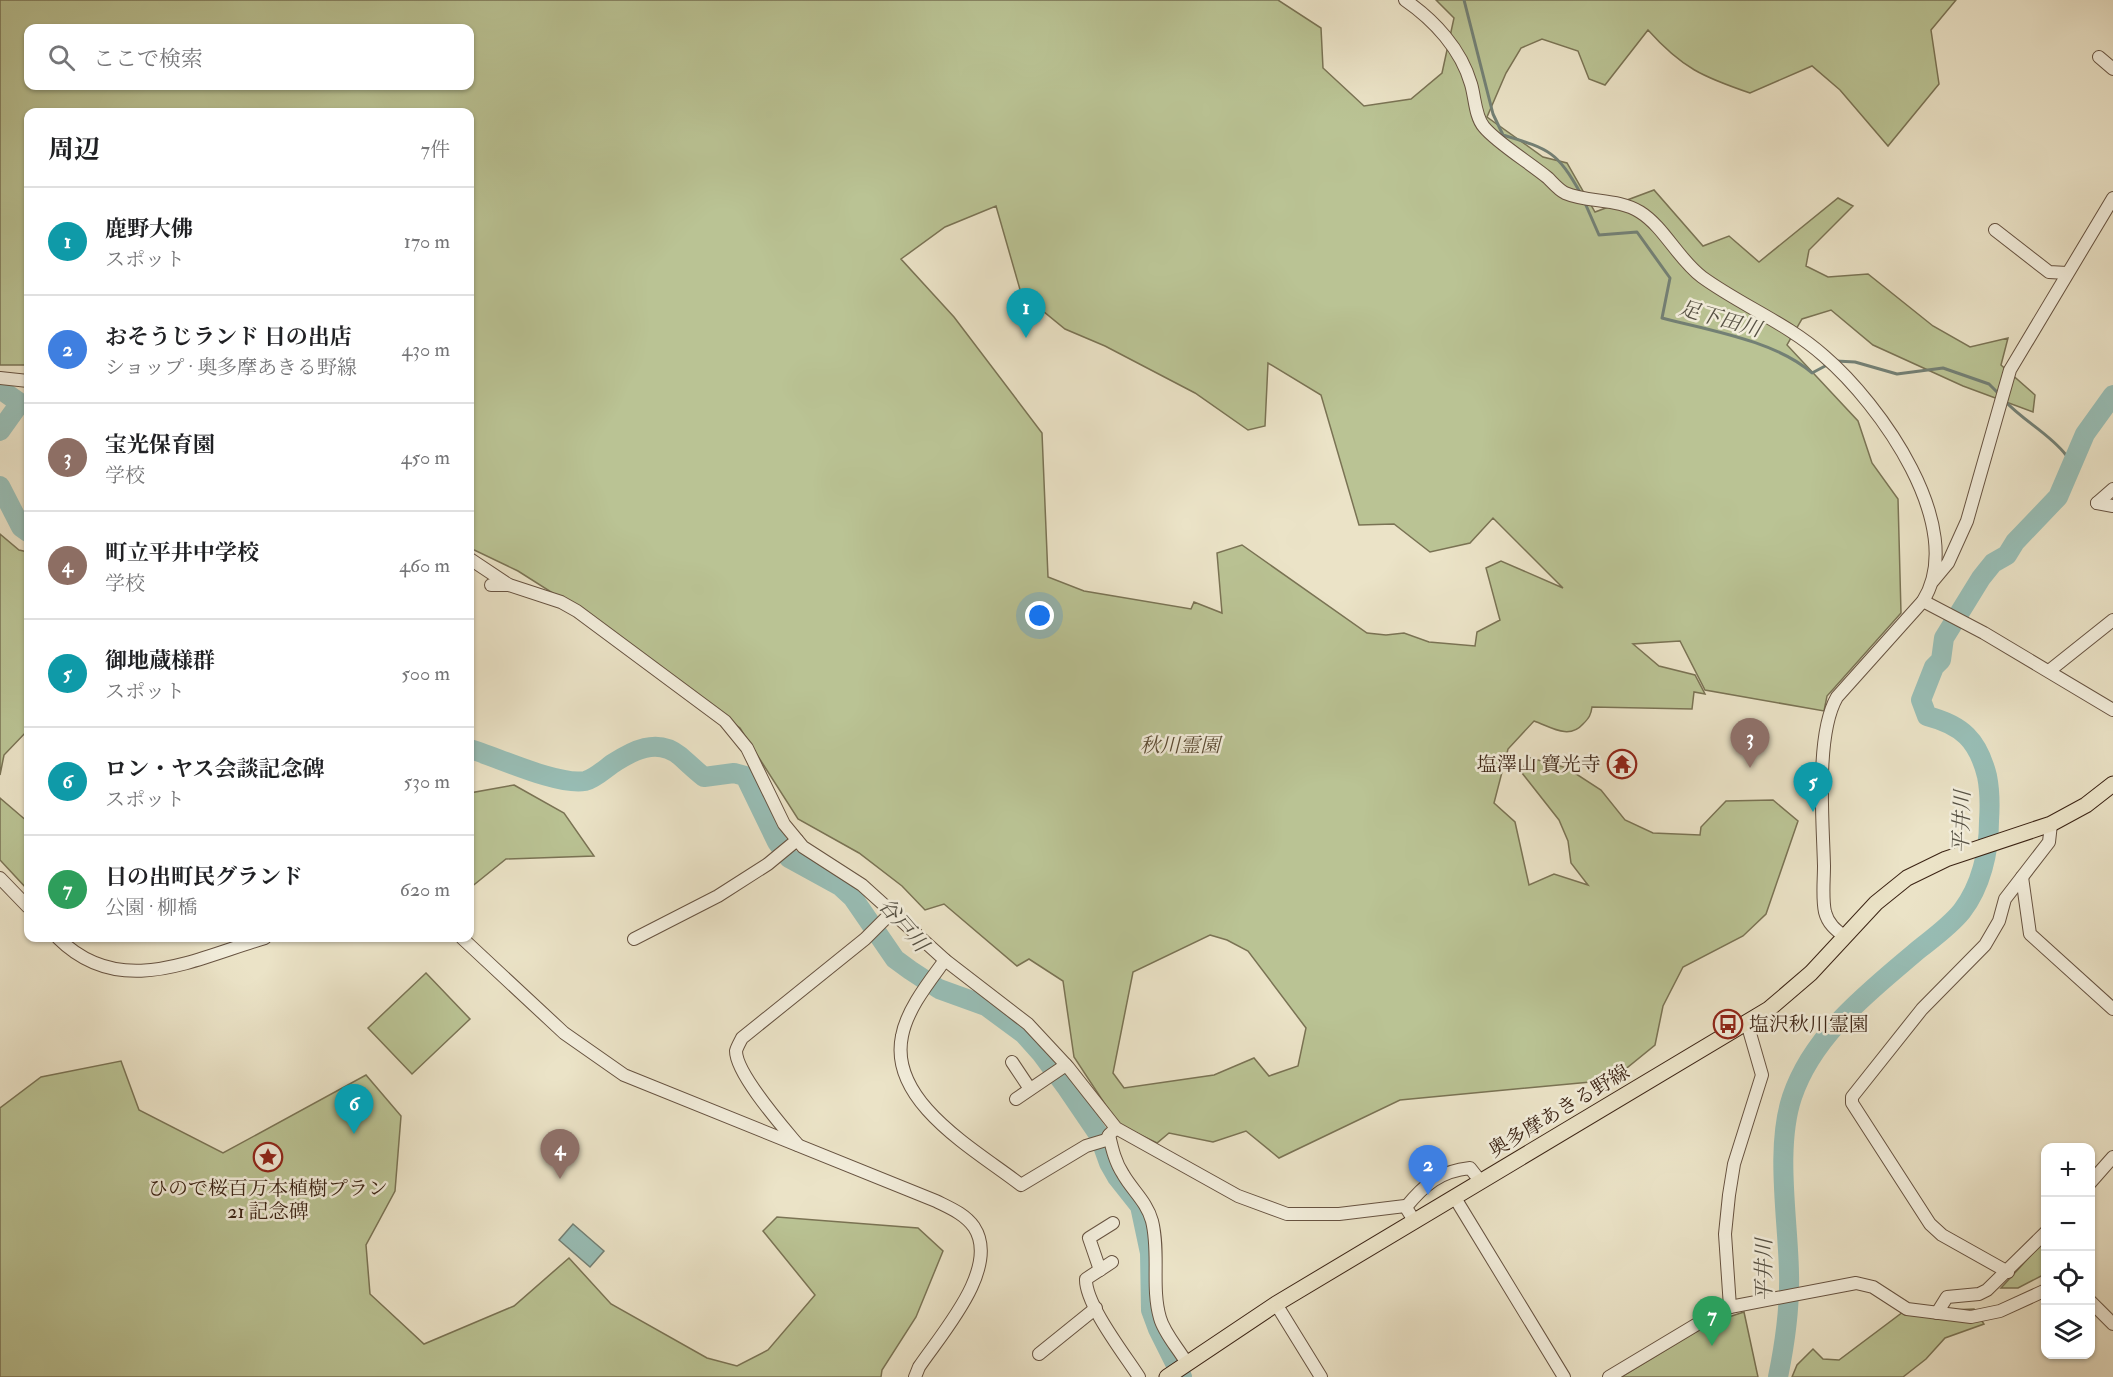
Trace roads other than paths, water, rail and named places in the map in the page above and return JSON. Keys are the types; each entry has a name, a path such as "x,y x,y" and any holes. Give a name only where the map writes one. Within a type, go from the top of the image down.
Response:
{"main road":[{"path":"2051,824 2086,805 2113,784"},
{"name":"奥多摩あきる野線","path":"1167,1377 1186,1362 1276,1304 1747,1023 1792,991 1876,903 1907,878 1954,857 2051,824"}],"street":[{"path":"1405,0 1426,14 1464,63 1484,128 1563,192 1638,211 1649,220 1684,262 1714,285 1806,341 1826,357 1868,402 1897,442 1920,486 1934,543 1932,582"},
{"path":"2099,57 2113,69"},
{"path":"1845,937 1831,926 1824,911 1823,806 1828,717 1837,697 1923,601 1932,582 1948,563 1967,521 2010,370 2113,198"},
{"path":"1995,230 2049,272 2067,273"},
{"path":"0,378 24,381"},
{"path":"2113,489 2097,503 2113,506"},
{"path":"474,562 509,585 561,602 577,611 725,721 747,748 784,824 797,840 820,860 858,881 945,960 1028,1024 1113,1131 1238,1196 1287,1214 1339,1214 1406,1207 1420,1189 1437,1177 1453,1170 1470,1168 1481,1182"},
{"path":"491,585 509,585"},
{"path":"1923,601 1984,633 2113,710"},
{"path":"2049,671 2113,620"},
{"path":"2008,1272 1942,1235 1930,1224 1852,1103 1852,1098 1922,1009 1985,945 1999,921 2005,899 2049,842 2051,824"},
{"path":"634,939 718,896 768,864 797,840"},
{"path":"2022,877 2030,934 2113,1009"},
{"path":"0,878 24,903"},
{"path":"799,1146 750,1082 739,1063 736,1050 742,1038 865,939 892,912"},
{"path":"63,942 86,960 102,967 128,973 160,969 251,942"},
{"path":"466,942 564,1033 624,1075 950,1208 965,1218 980,1238 981,1264 976,1278 919,1367 915,1377"},
{"path":"945,960 909,1015 902,1036 901,1063 909,1088 923,1107 1021,1185 1086,1146 1106,1140 1113,1131"},
{"path":"1736,1306 1725,1234 1729,1195 1734,1164 1762,1076 1747,1023"},
{"path":"1012,1062 1030,1089"},
{"path":"1016,1099 1063,1068"},
{"path":"1113,1131 1122,1173 1142,1199 1151,1219 1159,1314 1186,1362"},
{"path":"2095,1178 2113,1157"},
{"path":"1455,1198 1564,1377"},
{"path":"1406,1207 1415,1222"},
{"path":"1100,1270 1089,1238 1113,1223"},
{"path":"1938,1313 1947,1297 1979,1294 2008,1272 2041,1237"},
{"path":"1112,1262 1086,1279 1086,1286 1096,1308 1139,1377"},
{"path":"1609,1377 1714,1314 1736,1306 1823,1288 1865,1284 1907,1310 1971,1317 2000,1311 2041,1292"},
{"path":"1276,1304 1321,1377"},
{"path":"2095,1305 2113,1324"},
{"path":"1039,1354 1096,1308"}],"water":[{"path":"573,1224 604,1251 590,1267 559,1240"}],"waterway":[{"name":"足下田川","path":"1464,0 1493,114 1503,135 1542,148 1558,160 1581,194"},
{"name":"足下田川","path":"1585,203 1599,235 1637,232 1670,278 1662,318 1761,345 1797,362 1812,373 1827,365"},
{"name":"足下田川","path":"1836,361 1855,362 1897,374 1943,368 1989,384 2000,395"},
{"name":"谷戸川","path":"0,389 20,403 0,431"},
{"name":"平井川","path":"1778,1377 1789,1299 1784,1138 1792,1097 1801,1074 1828,1034 1845,1015 1881,981 1947,927 1962,911 1974,891 1983,868 1989,833 1990,798 1983,763 1967,736 1950,724 1927,716 1921,700 1934,667 1941,660 1944,638 1981,578 1993,563 2007,555 2015,542 2058,497 2085,434 2113,395"},
{"name":"足下田川","path":"2004,400 2052,440 2066,455 2078,454"},
{"name":"谷戸川","path":"0,486 24,529"},
{"name":"谷戸川","path":"474,750 544,775 573,781 588,780 628,755 654,747 671,750 704,777 734,773 745,776 777,842 789,858 840,886 853,898 895,959 939,989 986,1006 1024,1034 1067,1088 1099,1135 1109,1163 1117,1177 1140,1206 1150,1253 1151,1310 1182,1377"}],"place":[{"name":"鹿野大佛","path":"1026,338"},
{"name":"塩澤山 寶光寺","path":"1622,764"},
{"name":"宝光保育園","path":"1750,768"},
{"name":"御地蔵様群","path":"1813,812"},
{"name":"塩沢秋川霊園","path":"1728,1024"},
{"name":"ロン・ヤス会談記念碑","path":"354,1134"},
{"name":"ひので桜百万本植樹プラン 21 記念碑","path":"268,1157"},
{"name":"町立平井中学校","path":"560,1179"},
{"name":"おそうじランド 日の出店","path":"1428,1195"},
{"name":"日の出町民グランド","path":"1712,1346"}],"park label":[{"name":"秋川霊園","path":"1180,745"}]}
